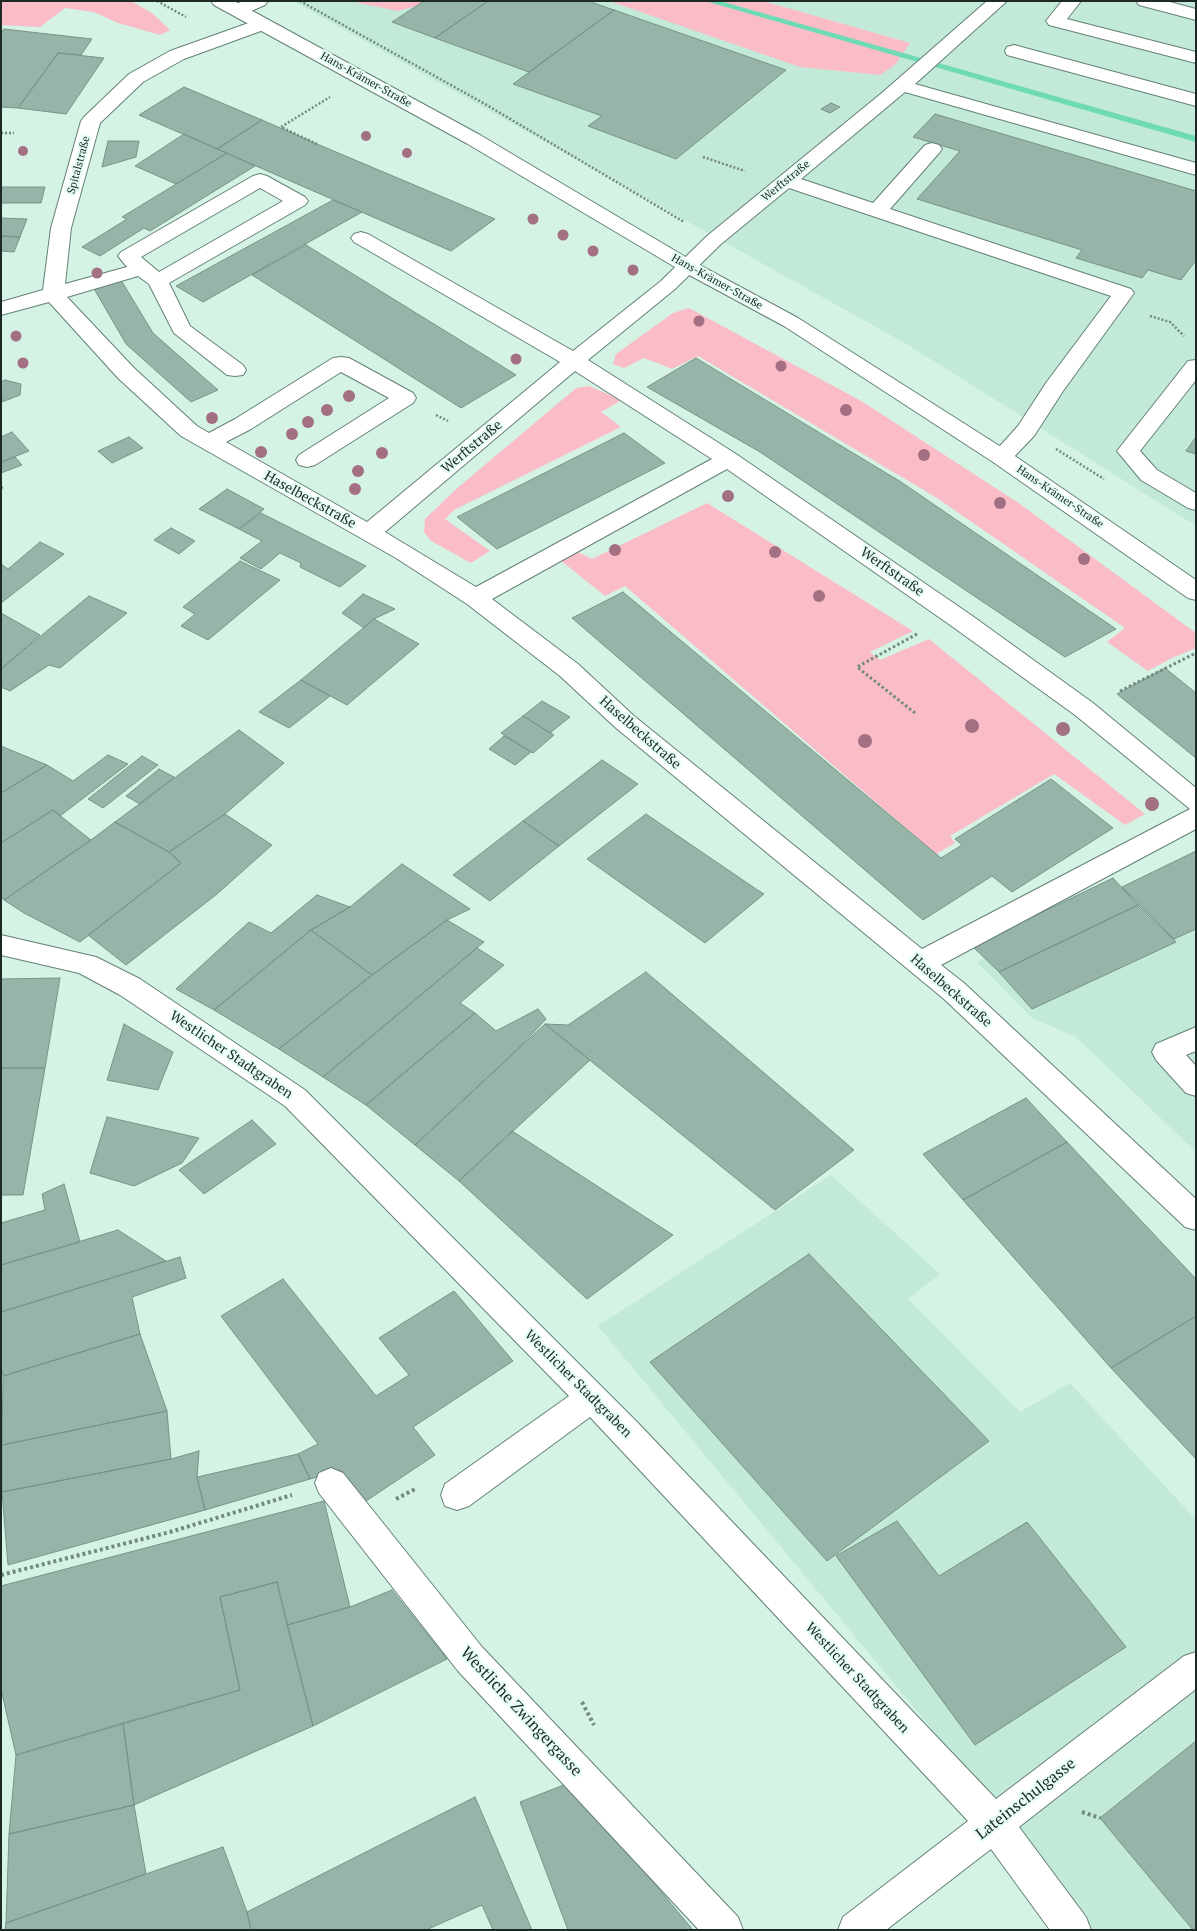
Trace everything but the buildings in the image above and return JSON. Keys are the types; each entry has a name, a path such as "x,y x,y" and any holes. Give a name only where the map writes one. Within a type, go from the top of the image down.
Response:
{"street":[{"name":"Hans-Krämer-Straße","path":"220,1 473,139 687,266 791,322 1001,457 1196,592"},
{"path":"238,10 259,1"},
{"name":"Werftstraße","path":"370,532 668,285 714,240 905,83 998,1"},
{"path":"1072,1 1055,21 1196,58"},
{"path":"1145,1 1196,14"},
{"name":"Spitalstraße","path":"52,294 61,228 91,121 136,78 150,70 177,55 263,24"},
{"path":"1014,51 1196,100"},
{"path":"905,83 1196,169"},
{"path":"877,211 932,149"},
{"path":"158,281 298,201 260,180 128,256 140,269 158,281 181,329 235,370"},
{"path":"787,181 1124,293 1054,388 1026,430 1001,457"},
{"path":"361,238 574,361"},
{"path":"1,309 140,269"},
{"name":"Haselbeckstraße","path":"52,294 131,378 189,432 370,532 475,598 569,670 625,722 795,863 954,991 1196,1218"},
{"name":"Werftstraße","path":"574,361 728,459 953,614 1084,709 1196,802"},
{"path":"209,442 243,424 341,363 404,398 307,460"},
{"path":"1196,366 1128,451 1149,475 1196,503"},
{"path":"475,598 728,459"},
{"path":"920,963 1196,817"},
{"name":"Westlicher Stadtgraben","path":"1,945 86,964 130,987 295,1098 626,1433 994,1823 1073,1930"},
{"path":"1196,1038 1166,1052 1196,1086"},
{"path":"457,1495 591,1398"},
{"name":"Westliche Zwingergasse","path":"331,1483 470,1659 725,1930"},
{"name":"Lateinschulgasse","path":"856,1930 1196,1668"}],"path":[{"path":"157,1 182,16"},
{"path":"317,144 281,127 362,78"},
{"path":"1,133 14,133"},
{"path":"1170,322 1190,342"},
{"path":"915,713 856,667 953,614"},
{"path":"1084,709 1196,653"},
{"path":"360,1519 432,1480 457,1495"},
{"path":"1,1575 170,1532 331,1483"},
{"path":"582,1702 596,1728"},
{"path":"1072,1809 1100,1818"}],"shaded area":[{"path":"1,1 131,1 152,13 170,30 160,35 118,23 94,12 65,8 40,27 1,25"},
{"path":"293,1 1196,1 1196,526 910,346"},
{"path":"349,1 435,1 398,11"},
{"path":"609,1 763,1 910,43 895,65 880,75 800,67"},
{"path":"689,308 863,402 1020,504 1196,633 1196,648 1148,671 1107,642 1125,628 937,498 698,356 672,369 644,358 624,368 613,364 616,354 673,313"},
{"path":"589,386 622,400 601,412 621,427 454,510 445,519 490,551 471,563 431,541 424,532 425,519 454,491 576,388"},
{"path":"707,503 913,631 870,652 880,660 929,639 1145,814 1125,825 1054,774 950,836 955,843 936,854 625,586 605,596 560,560 576,551 592,559"},
{"path":"1196,859 1196,1152 1076,1037 1032,1018 977,962"},
{"path":"831,1175 940,1274 908,1299 1020,1412 1070,1383 1196,1520 1196,1930 1093,1930 949,1750 598,1326"}],"waterway":[{"path":"709,1 1196,139"}]}
